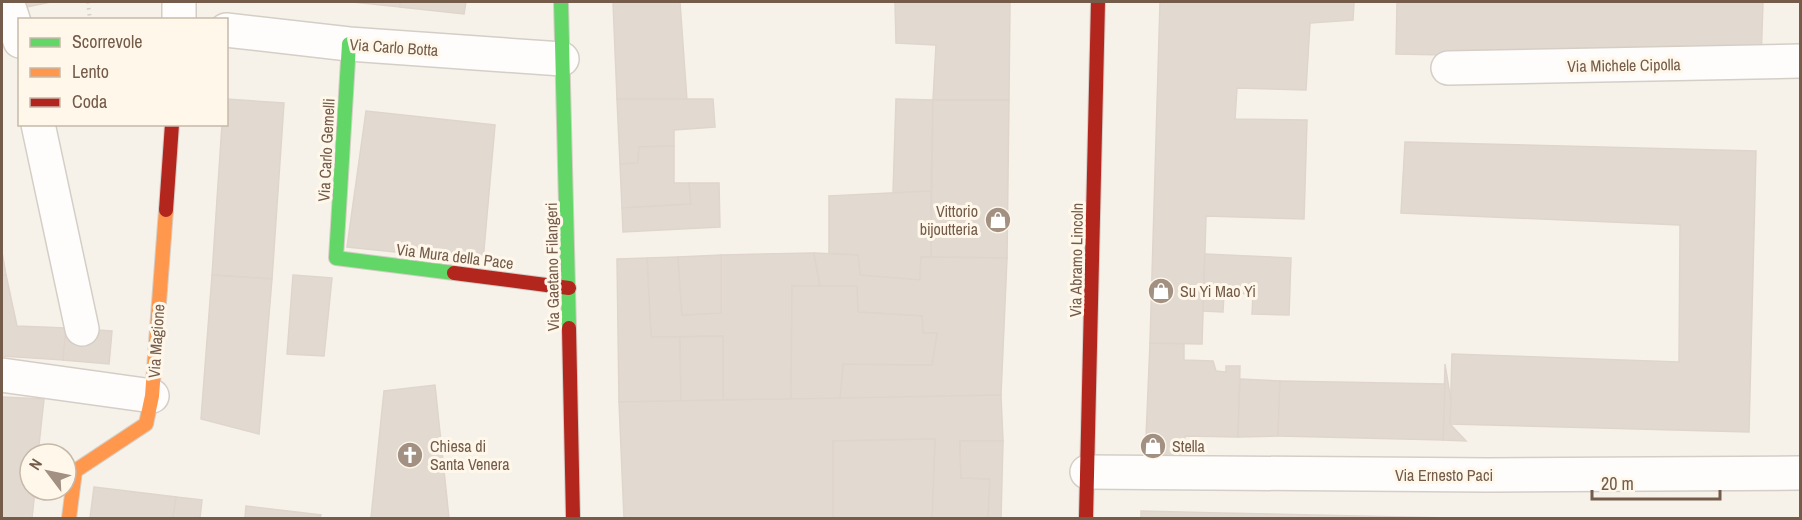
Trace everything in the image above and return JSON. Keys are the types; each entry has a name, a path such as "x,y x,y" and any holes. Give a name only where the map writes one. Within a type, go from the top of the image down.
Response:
{"street":[{"path":"179,2 179,18"},
{"name":"Via Abramo Lincoln","path":"1086,519 1098,2"},
{"name":"Via Gaetano Filangeri","path":"561,8 573,519"},
{"name":"Via Carlo Botta","path":"228,30 349,44 562,59"},
{"name":"Via Carlo Gemelli","path":"336,258 349,44"},
{"name":"Via Michele Cipolla","path":"1448,68 1800,61"},
{"path":"38,126 82,328"},
{"name":"Via Magione","path":"69,519 75,471 146,423 152,396 172,126"},
{"name":"Via Mura della Pace","path":"336,258 569,288"},
{"path":"2,375 152,396"},
{"name":"Via Ernesto Paci","path":"1087,472 1488,475 1800,473"}],"path":[{"path":"88,2 90,18"}],"building":[{"path":"2,2 51,2 2,12"},
{"path":"352,2 400,2 400,7"},
{"path":"400,2 466,2 464,14 400,7"},
{"path":"613,2 680,2 687,101 617,99"},
{"path":"895,2 1010,2 1009,100 933,100 936,45 896,43"},
{"path":"1160,2 1354,2 1353,20 1310,23 1306,90 1237,88 1235,119 1307,120 1304,219 1206,216 1202,344 1150,343"},
{"path":"1397,2 1763,2 1761,61 1396,54"},
{"path":"228,99 284,103 272,279 212,275 222,126 228,126"},
{"path":"617,99 713,99 715,127 674,130 674,146 639,147 638,163 620,164"},
{"path":"896,99 933,100 931,191 893,193"},
{"path":"933,100 1009,100 1007,258 931,257"},
{"path":"366,111 495,125 483,261 347,247"},
{"path":"1405,142 1756,151 1749,432 1450,424 1452,354 1679,362 1680,225 1401,213"},
{"path":"674,146 674,183 689,183 691,204 622,208 620,164 638,163 639,147"},
{"path":"689,183 719,183 720,227 623,232 622,208 691,204"},
{"path":"931,191 931,257 921,257 920,280 860,275 858,255 829,253 829,196"},
{"path":"2,252 6,275 2,276"},
{"path":"814,253 820,286 792,286 791,399 723,400 723,336 651,337 647,258 678,257 682,315 721,313 721,255"},
{"path":"814,253 858,255 860,275 920,280 921,257 1007,258 1001,395 840,399 843,364 932,365 937,333 923,333 922,316 858,312 857,286 820,286"},
{"path":"1205,254 1291,258 1289,315 1252,314 1253,294 1224,293 1223,312 1203,311"},
{"path":"721,255 721,313 682,315 678,257"},
{"path":"647,258 651,337 680,337 681,401 619,402 617,259"},
{"path":"6,275 17,326 66,328 63,360 2,356 2,276"},
{"path":"212,275 272,279 259,434 201,419"},
{"path":"293,275 332,278 324,356 287,354"},
{"path":"792,286 857,286 858,312 922,316 923,333 937,333 932,365 843,364 840,399 791,399"},
{"path":"66,328 112,331 109,364 63,360"},
{"path":"723,336 723,400 681,401 680,337"},
{"path":"1150,343 1184,344 1184,360 1213,361 1216,371 1226,372 1226,366 1240,366 1238,437 1185,436 1184,461 1145,461"},
{"path":"1445,364 1451,401 1450,424 1466,441 1443,440"},
{"path":"1240,379 1280,381 1278,436 1238,437"},
{"path":"1280,381 1445,384 1443,440 1278,436"},
{"name":"Chiesa di Santa Venera","path":"435,385 449,518 371,518 384,391"},
{"path":"1001,395 1003,441 960,441 961,478 990,479 988,518 932,518 935,439 833,441 833,518 624,518 619,402"},
{"path":"2,397 44,399 39,442 18,442 18,502 34,502 32,518 2,518"},
{"path":"935,439 932,518 833,518 833,441"},
{"path":"960,441 1003,441 1001,518 988,518 990,479 961,478"},
{"path":"94,487 176,497 173,518 90,518"},
{"path":"176,497 202,500 200,518 173,518"},
{"path":"246,506 321,515 320,518 245,518"},
{"path":"1141,511 1221,513 1450,518 1141,518"}],"traffic: fast":[{"path":"561,2 569,328"},
{"path":"349,44 336,258 454,273"}],"traffic: slow":[{"path":"69,518 75,471 146,424 152,396 166,210"}],"traffic: jam":[{"path":"1086,518 1098,2"},
{"path":"166,210 172,126"},
{"path":"454,273 569,288"},
{"path":"569,328 573,518"}],"place":[{"name":"Vittorio bijoutteria","path":"998,220"},
{"name":"Su Yi Mao Yi","path":"1161,291"},
{"name":"Stella","path":"1153,446"},
{"name":"Chiesa di Santa Venera","path":"410,455"}]}
